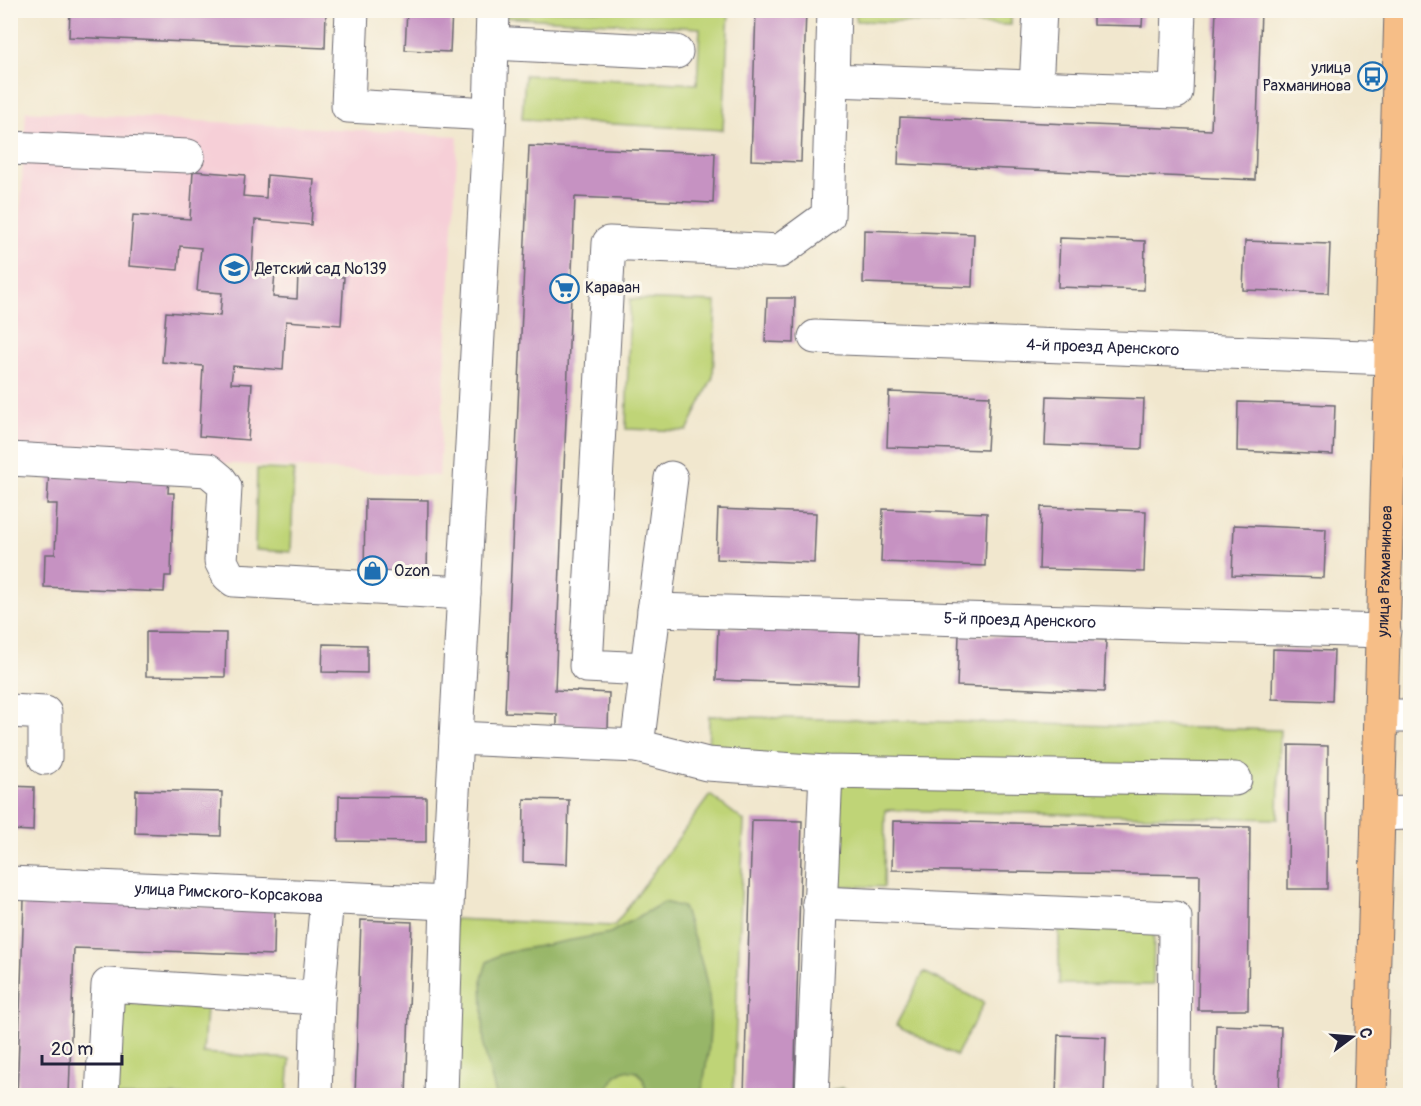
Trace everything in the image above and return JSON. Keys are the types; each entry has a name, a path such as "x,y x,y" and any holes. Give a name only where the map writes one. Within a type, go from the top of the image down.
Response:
{"main road":[{"name":"улица Рахманинова","path":"1370,1095 1378,814 1396,716 1384,631 1402,285 1401,10"}],"street":[{"path":"352,10 348,106 490,114"},
{"path":"441,1095 447,903 490,114 493,10"},
{"path":"647,669 586,666 609,243 780,251 828,216 834,10"},
{"path":"1036,87 1040,10"},
{"path":"832,80 1176,92 1179,10"},
{"path":"492,43 676,52"},
{"path":"10,148 188,156"},
{"name":"4-й проезд Аренского","path":"815,337 1398,350"},
{"path":"10,459 208,470 225,487 221,561 228,575 234,580 464,593"},
{"path":"637,746 671,478"},
{"name":"5-й проезд Аренского","path":"654,610 1384,631"},
{"path":"10,711 45,712 45,758"},
{"path":"456,738 637,746 707,765 826,772 1235,779"},
{"path":"812,1095 826,772"},
{"path":"1378,814 1410,813"},
{"name":"улица Римского-Корсакова","path":"10,883 447,903"},
{"path":"315,1095 318,998 327,898"},
{"path":"819,903 1175,918 1174,1095"},
{"path":"102,1095 108,985 318,998"}],"shaded area":[{"name":"Детский сад №139","path":"26,111 458,136 439,476 11,451 11,390"}],"green space":[{"path":"500,10 729,11 723,130 522,119 525,75 697,84 700,28 500,17"},
{"path":"856,11 1011,11 1011,25 856,21"},
{"path":"630,299 716,302 713,377 687,431 626,429"},
{"path":"257,469 294,470 291,552 255,550"},
{"path":"709,716 1280,730 1278,819 885,810 884,887 838,886 840,763 708,760"},
{"path":"710,795 744,821 733,1095 447,1096 454,919 614,926"},
{"path":"664,902 683,907 705,974 710,1009 710,1034 701,1095 647,1095 643,1078 637,1072 625,1070 616,1075 603,1095 496,1095 484,1049 482,978 487,962 499,955 518,950 610,933"},
{"path":"1059,925 1154,926 1153,985 1059,984"},
{"path":"924,972 984,1003 956,1056 896,1025"},
{"path":"122,1003 206,1008 203,1053 290,1059 287,1095 115,1096"},
{"path":"842,1088 859,1095 830,1095 832,1091"}],"building":[{"path":"70,10 326,10 325,48 69,37"},
{"path":"407,10 452,10 450,52 405,50"},
{"path":"756,10 806,10 801,162 751,160"},
{"path":"1093,10 1143,10 1142,26 1093,25"},
{"path":"1216,10 1261,10 1255,180 898,164 900,117 1211,130"},
{"path":"529,146 715,153 713,203 575,197 555,690 609,693 608,729 557,727 557,714 505,712"},
{"path":"193,171 245,175 243,196 266,198 267,175 314,179 311,225 255,220 252,270 275,272 273,297 297,299 298,273 344,277 341,325 286,321 283,370 233,366 231,383 252,384 248,440 199,436 203,366 162,362 166,312 220,316 222,293 197,291 201,248 180,246 178,270 129,266 133,215 190,219"},
{"path":"864,230 974,234 972,287 863,283"},
{"path":"1060,238 1145,241 1144,290 1058,287"},
{"path":"1245,241 1330,244 1328,293 1243,290"},
{"path":"767,298 795,298 794,343 765,342"},
{"path":"889,392 990,396 987,450 887,447"},
{"path":"1047,396 1144,399 1142,449 1045,445"},
{"path":"1238,402 1335,405 1333,455 1237,451"},
{"path":"49,471 169,476 168,493 174,493 171,576 165,576 164,592 44,587 45,554 55,554 57,504 47,504"},
{"path":"365,499 428,500 427,580 364,580"},
{"path":"1041,507 1146,511 1144,572 1039,569"},
{"path":"718,509 816,513 814,563 716,559"},
{"path":"883,509 987,513 985,566 881,562"},
{"path":"1234,525 1326,529 1324,578 1232,575"},
{"path":"718,628 860,633 858,685 716,680"},
{"path":"146,632 226,633 225,677 146,676"},
{"path":"959,635 1106,640 1104,692 957,686"},
{"path":"323,644 367,645 367,673 322,672"},
{"path":"1273,649 1334,651 1332,701 1272,699"},
{"path":"1289,745 1328,746 1327,889 1288,889"},
{"path":"10,786 34,787 33,831 10,830"},
{"path":"136,790 222,792 221,836 135,833"},
{"path":"339,796 426,797 426,842 338,841"},
{"path":"524,799 569,800 567,864 523,862"},
{"path":"752,820 802,821 794,1096 744,1096"},
{"path":"893,821 1250,827 1248,1010 1198,1010 1200,875 892,870"},
{"path":"24,900 275,909 274,955 74,948 69,1096 17,1096"},
{"path":"361,920 412,922 406,1096 355,1096"},
{"path":"1216,1025 1281,1027 1279,1096 1214,1096"},
{"path":"1058,1035 1106,1037 1104,1096 1056,1096"}],"place":[{"name":"улица Рахманинова","path":"1372,77"},
{"name":"Детский сад №139","path":"234,269"},
{"name":"Караван","path":"564,288"},
{"name":"Ozon","path":"373,571"}]}
